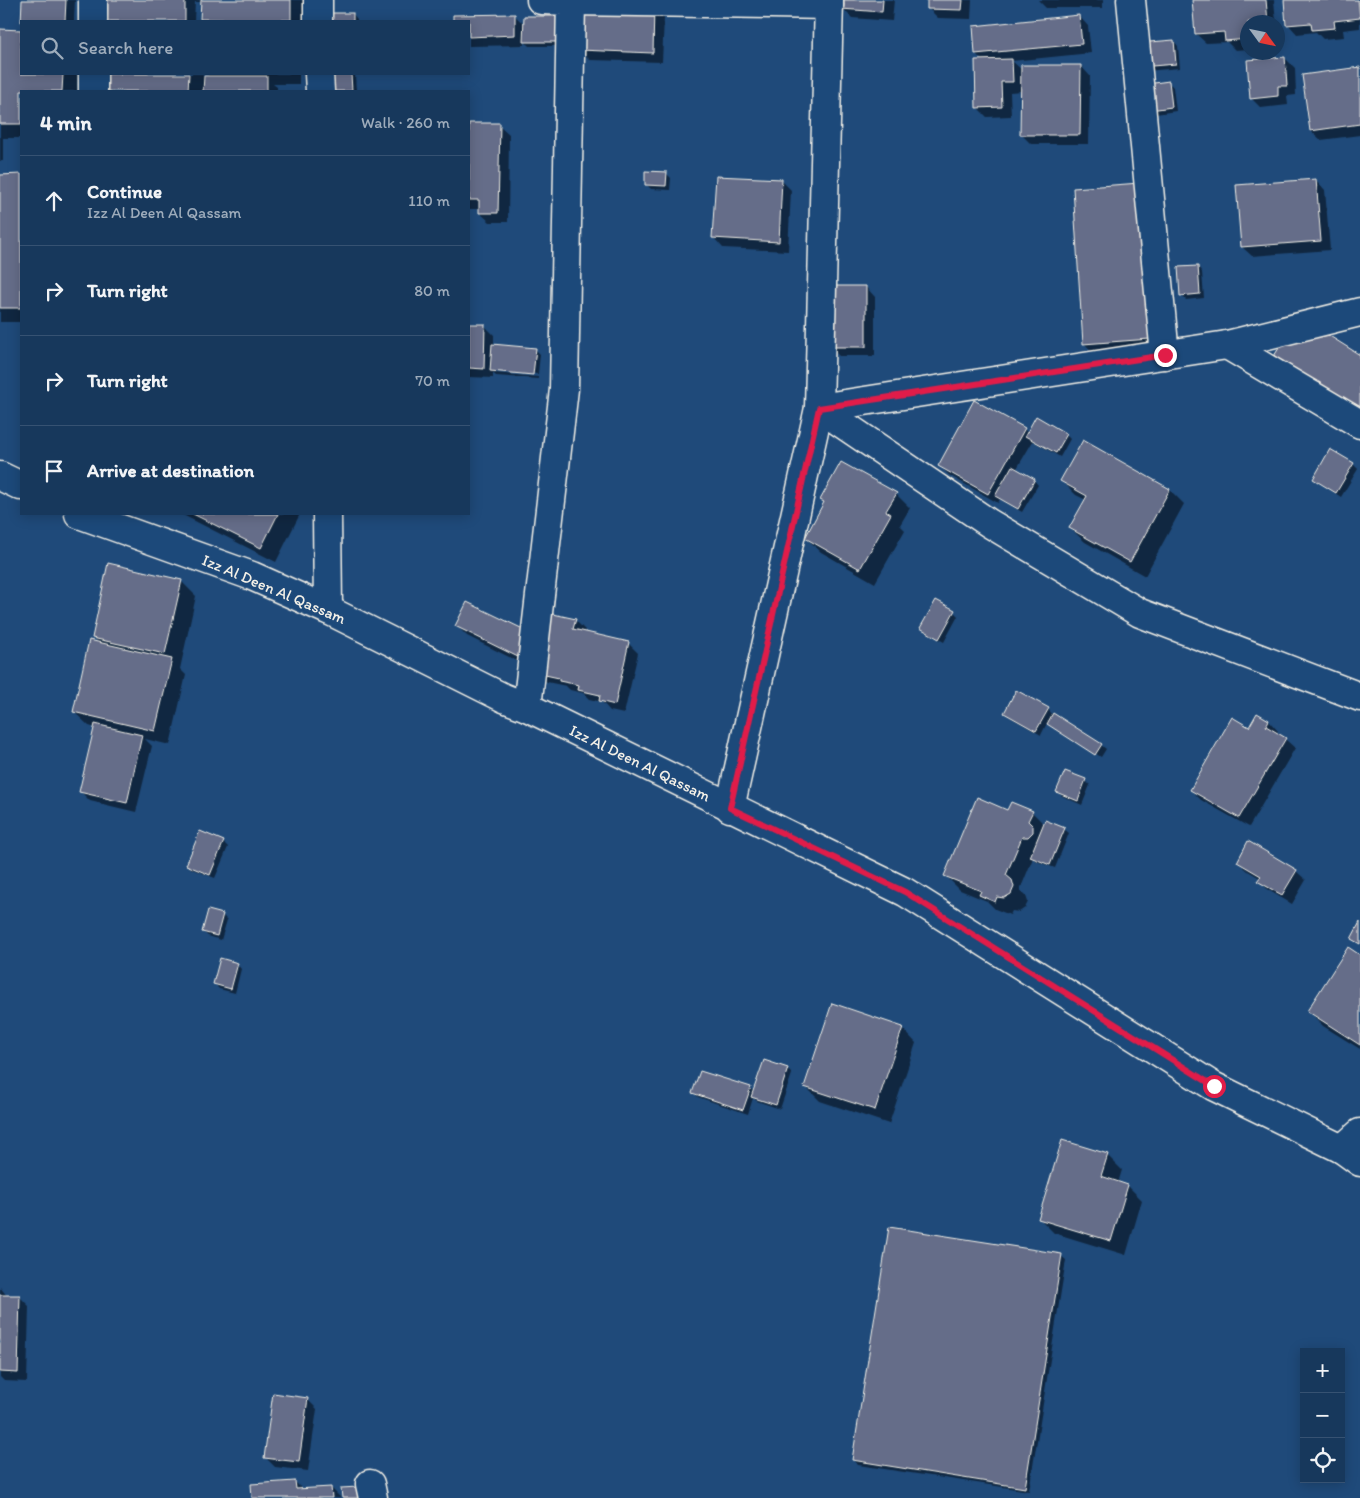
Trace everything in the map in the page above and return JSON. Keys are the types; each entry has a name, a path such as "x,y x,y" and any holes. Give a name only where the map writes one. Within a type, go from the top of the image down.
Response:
{"street":[{"path":"93,0 93,20"},
{"path":"318,0 318,20"},
{"path":"540,0 829,2 819,408 730,808"},
{"path":"1131,0 1165,355"},
{"path":"526,707 564,388 570,1"},
{"path":"93,75 93,90"},
{"path":"319,75 320,90"},
{"path":"819,408 1227,345 1360,312"},
{"path":"1227,345 1360,424"},
{"path":"819,408 989,523 1140,613 1360,697"},
{"path":"0,476 20,486"},
{"name":"Izz Al Deen Al Qassam","path":"86,515 252,576 328,610 504,698 905,892 1214,1086 1354,1148"},
{"path":"327,515 328,610"}],"building":[{"path":"22,0 66,0 65,20 21,20"},
{"path":"97,0 185,0 185,20 96,20"},
{"path":"201,0 291,0 291,20 200,19"},
{"path":"841,0 883,0 882,12 841,9"},
{"path":"927,0 963,0 962,10 927,9"},
{"path":"1192,0 1266,0 1267,15 1240,15 1240,40 1225,41 1224,32 1195,34"},
{"path":"1284,0 1358,0 1360,18 1334,21 1335,28 1312,30 1311,23 1286,25"},
{"path":"581,4 654,7 653,53 579,50"},
{"path":"329,13 353,13 353,20 329,20"},
{"path":"515,14 515,35 470,37 470,20 453,20 453,15"},
{"path":"1079,15 1082,44 975,54 973,26"},
{"path":"524,16 558,16 557,42 523,42"},
{"path":"0,29 20,30 20,75 63,75 62,90 20,90 20,124 0,124"},
{"path":"1174,40 1176,64 1140,67 1138,43"},
{"path":"1285,57 1287,86 1278,86 1278,96 1250,99 1247,60 1285,60"},
{"path":"1012,59 1013,82 1001,82 1002,107 976,108 975,60"},
{"path":"1021,65 1081,65 1080,135 1020,135"},
{"path":"1360,67 1360,124 1310,131 1302,75"},
{"path":"107,75 189,75 188,90 106,90"},
{"path":"327,75 351,75 352,90 328,90"},
{"path":"204,76 267,76 267,90 203,90"},
{"path":"1169,81 1172,107 1150,110 1147,84"},
{"path":"470,123 500,123 498,213 479,213 479,200 470,200"},
{"path":"645,171 667,172 666,186 645,185"},
{"path":"20,174 20,308 0,308 0,175"},
{"path":"716,176 782,179 779,242 712,238"},
{"path":"1316,179 1321,241 1241,247 1236,185"},
{"path":"1140,183 1150,339 1083,344 1073,188"},
{"path":"1198,266 1200,294 1180,296 1178,267"},
{"path":"829,286 866,286 866,347 828,347"},
{"path":"470,324 485,324 484,369 470,368"},
{"path":"1287,335 1294,340 1328,335 1360,355 1360,410 1274,356"},
{"path":"492,344 536,348 533,375 490,371"},
{"path":"974,400 1025,428 988,494 938,466"},
{"path":"1036,416 1067,434 1056,453 1025,436"},
{"path":"1083,440 1170,489 1130,562 1069,528 1087,496 1060,481"},
{"path":"1330,449 1354,463 1336,493 1313,479"},
{"path":"841,462 897,493 886,511 891,514 860,569 805,538 824,502 820,500"},
{"path":"1012,466 1035,479 1018,509 995,496"},
{"path":"195,515 278,515 261,548"},
{"path":"108,563 182,580 165,654 92,638"},
{"path":"936,600 955,610 939,639 920,628"},
{"path":"467,602 523,629 518,657 455,626"},
{"path":"544,612 576,619 573,629 629,642 615,705 599,701 600,695 578,690 579,685 559,681 559,678 536,673"},
{"path":"89,640 172,659 155,731 73,712"},
{"path":"1016,690 1049,708 1036,731 1004,713"},
{"path":"1053,713 1102,744 1095,755 1047,724"},
{"path":"1257,713 1269,720 1266,726 1286,738 1239,818 1190,790 1232,717 1249,727"},
{"path":"95,724 142,735 127,803 79,792"},
{"path":"1065,771 1086,779 1078,801 1056,792"},
{"path":"977,797 1007,810 1011,802 1033,811 1028,821 1033,826 1033,832 1028,837 1022,837 1006,875 1012,880 1014,887 1011,894 1004,898 997,897 995,902 979,895 981,891 944,876"},
{"path":"1045,820 1065,828 1050,865 1030,857"},
{"path":"200,831 224,841 210,875 186,865"},
{"path":"1248,841 1297,870 1282,895 1257,881 1261,876 1237,862"},
{"path":"208,910 223,914 217,936 202,932"},
{"path":"1360,922 1360,944 1351,939"},
{"path":"1348,947 1360,955 1360,1045 1307,1011"},
{"path":"220,958 238,963 231,989 213,984"},
{"path":"832,1003 903,1027 875,1110 804,1087"},
{"path":"764,1060 788,1068 776,1105 751,1097"},
{"path":"700,1071 751,1087 743,1110 692,1093"},
{"path":"1062,1140 1108,1154 1101,1176 1128,1185 1111,1241 1038,1219"},
{"path":"889,1227 1062,1254 1025,1488 852,1460"},
{"path":"0,1295 20,1295 18,1373 0,1372"},
{"path":"273,1393 308,1398 299,1462 264,1458"},
{"path":"295,1481 296,1489 331,1487 332,1498 252,1498 251,1484"},
{"path":"358,1487 359,1498 342,1498 341,1488"}],"route":[{"path":"1165,355 819,408 730,808 905,892 1214,1086"}]}
